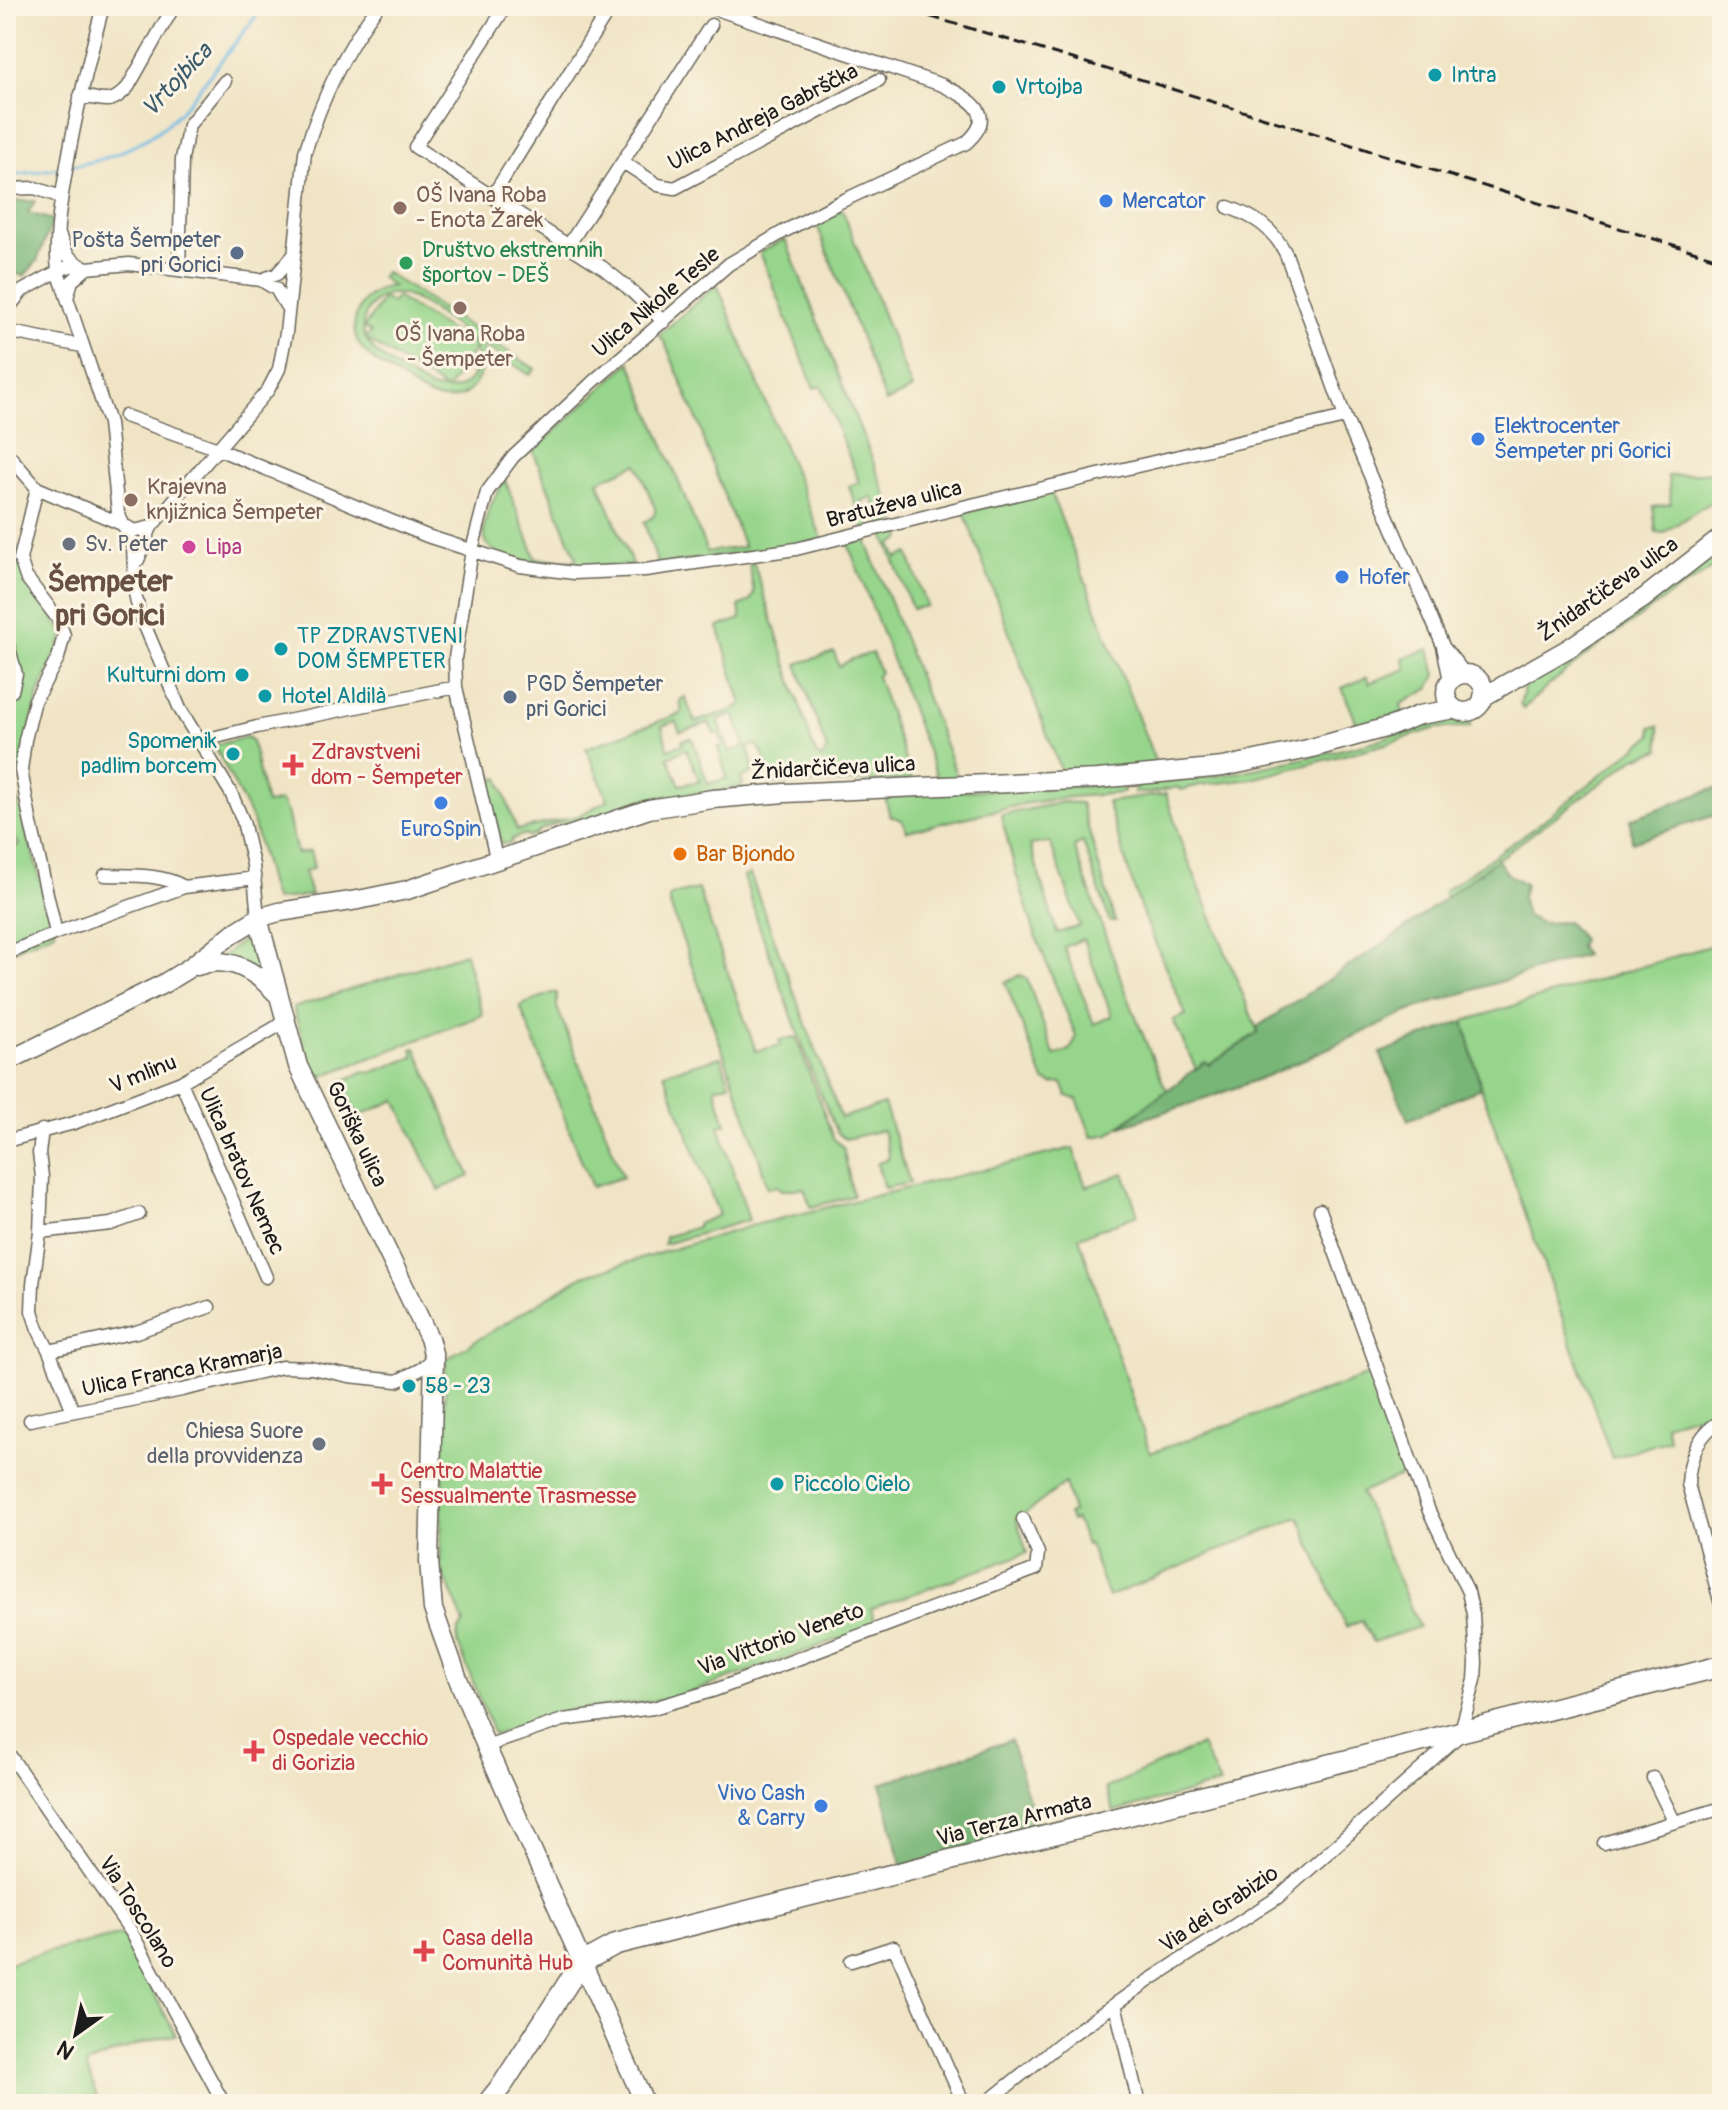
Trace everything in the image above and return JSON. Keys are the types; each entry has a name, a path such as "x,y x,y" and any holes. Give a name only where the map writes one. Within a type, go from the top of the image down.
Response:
{"main road":[{"name":"Via Terza Armata","path":"581,1963 616,1944 1722,1666"},
{"path":"487,2104 581,1963"}],"street":[{"path":"6,1062 143,995 189,968 258,918 255,878 243,821 231,793 180,709 139,612 133,546 118,513 109,423 58,271 56,247 61,197 80,96 103,6"},
{"path":"80,96 104,100 118,98 128,87 174,6"},
{"path":"135,571 151,527 260,402 275,379 283,355 305,152 314,123 352,45 378,6"},
{"path":"506,6 415,147 602,267 664,322"},
{"path":"492,197 611,6"},
{"name":"Ulica Nikole Tesle","path":"497,862 456,687 455,658 472,550 487,492 513,457 595,380 729,264 838,203 966,143 976,134 982,121 978,108 968,98 942,85 707,6"},
{"name":"Ulica Andreja Gabrščka","path":"568,246 711,25"},
{"name":"Ulica Andreja Gabrščka","path":"623,162 658,185 675,188 879,80"},
{"path":"179,270 182,159 189,125 225,81"},
{"path":"6,189 35,188 61,197"},
{"path":"1228,207 1270,230 1286,254 1345,417 1463,689"},
{"path":"58,232 65,252 82,266"},
{"path":"261,280 277,274 293,256"},
{"path":"6,311 22,291 58,271 82,266 129,264 261,280 279,292 288,309"},
{"path":"67,298 72,281 82,266"},
{"path":"6,331 82,346"},
{"name":"Bratuževa ulica","path":"125,416 218,449 427,536 520,566 574,573 645,570 796,549 1345,417"},
{"path":"6,453 37,488 134,531 151,527"},
{"path":"37,488 20,559 26,577 58,619 64,635 58,658 35,700 21,770 56,933"},
{"name":"Žnidarčičeva ulica","path":"258,918 407,890 649,809 713,799 785,793 1098,779 1223,767 1308,749 1392,726 1419,715 1463,689 1518,677 1569,648 1644,598 1722,537"},
{"path":"6,637 16,674 12,691 6,693"},
{"path":"200,741 456,687"},
{"path":"105,875 157,878 175,881 184,887"},
{"path":"6,954 184,887 255,878"},
{"name":"Goriška ulica","path":"258,918 298,1066 429,1338 434,1360"},
{"path":"189,968 209,961 242,967 263,980 278,995"},
{"name":"V mlinu","path":"6,1141 74,1123 181,1082 285,1022"},
{"name":"Ulica bratov Nemec","path":"181,1082 266,1277"},
{"name":"Ulica Franca Kramarja","path":"42,1130 39,1153 42,1177 40,1232 32,1311 73,1411"},
{"path":"1320,1210 1429,1511 1468,1592 1476,1637 1476,1662 1463,1732"},
{"path":"40,1232 101,1225 139,1214"},
{"name":"Ulica Franca Kramarja","path":"49,1351 136,1332 209,1307"},
{"path":"434,1360 429,1561 433,1609 486,1746 645,2104"},
{"name":"Ulica Franca Kramarja","path":"30,1420 282,1367 311,1368 397,1381 434,1360"},
{"path":"1722,1421 1718,1421 1703,1436 1689,1469 1688,1484 1722,1608"},
{"name":"Via Vittorio Veneto","path":"486,1746 563,1720 653,1708 715,1690 1036,1569 1038,1553 1023,1519"},
{"name":"Via dei Grabizio","path":"985,2104 1115,2004 1277,1898 1463,1732"},
{"name":"Via Toscolano","path":"6,1750 132,1933 224,2104"},
{"path":"1653,1778 1674,1821"},
{"path":"1604,1843 1718,1809 1722,1822"},
{"path":"851,1961 894,1947 964,2104"},
{"path":"1115,2004 1139,2104"}],"green space":[{"path":"6,201 35,201 28,213 53,220 37,261 24,276 6,271"},
{"path":"842,209 912,389 886,402 816,223"},
{"path":"785,239 897,522 883,526 872,497 861,501 872,528 864,530 849,486 859,482 821,386 814,388 760,252"},
{"path":"385,272 535,369 530,375 483,345 479,377 467,392 448,399 435,398 420,391 363,350 355,332 355,321 365,300 382,288 393,286 381,278","holes":["388,294 405,295 444,318 474,345 396,297 392,303 383,298 364,328 371,332 366,339 363,328 365,316 374,302","366,339 447,390 428,387 395,367","475,348 476,369 472,377 466,384 447,390"]},
{"path":"717,284 823,541 658,565 644,522 654,515 655,508 637,464 598,481 633,566 532,562 496,552 487,544 484,529 488,511 505,480 536,559 575,561 533,451 630,362 707,552 744,547 701,429 659,335"},
{"path":"1722,471 1722,495 1663,533 1656,532 1653,507 1671,504 1668,476"},
{"path":"1050,490 1157,766 1062,774 964,512"},
{"path":"900,530 902,538 891,545 897,558 908,553 927,606 912,609 884,534"},
{"path":"6,540 17,545 22,568 64,635 39,693 22,767 9,770 55,932 6,953 6,857 19,844 6,830 6,693 12,691 6,637"},
{"path":"866,540 958,779 938,779 848,544"},
{"path":"1722,547 1722,561 1594,649 1523,709 1520,704 1524,682 1609,633"},
{"path":"753,561 816,755 822,758 827,750 797,664 834,652 839,666 872,653 912,780 773,785 757,745 748,747 754,771 741,778 743,784 740,787 663,798 588,820 560,822 535,835 529,837 525,834 512,839 511,843 501,844 487,782 499,778 517,830 578,816 608,800 586,748 682,713 680,700 685,697 695,722 742,704 718,627 741,619 739,606 750,601 754,593 749,563","holes":["734,714 745,746 730,752 718,720","676,721 680,732 709,723 714,734 719,733 723,745 718,748 727,778 708,784 692,738 668,749 662,726","686,749 700,781 680,785 668,757"]},
{"path":"1429,649 1436,675 1429,689 1401,704 1403,713 1358,726 1342,688 1367,677 1369,683 1406,669 1403,658"},
{"path":"1459,717 1471,719 1470,727 1436,728 1252,779 1180,790 1178,787 1134,793 1143,782 1159,783 1230,774 1369,743 1433,721"},
{"path":"1659,726 1660,750 1635,758 1445,898 1444,891 1535,827 1652,735 1651,727"},
{"path":"248,737 252,741 266,804 281,801 287,812 297,854 310,851 314,868 304,872 311,895 275,900 272,894 253,821 214,745"},
{"path":"1119,785 1124,790 1121,793 1029,803 907,831 902,820 890,816 884,794"},
{"path":"1722,786 1722,813 1632,842 1630,819"},
{"path":"1166,794 1181,842 1258,1032 1209,1065 1205,1062 1196,1069 1173,1020 1186,1015 1140,907 1107,802"},
{"path":"1064,802 1081,803 1115,922 1110,922 1083,842 1074,846 1128,997 1168,1090 1109,1134 1092,1137 1077,1099 1067,1096 1062,1083 1044,1081 1005,982 1020,975 1027,979 1054,1055 1069,1050 1076,1036 1035,934 1001,815","holes":["1050,842 1080,926 1057,933 1030,845","1083,939 1112,1016 1094,1024 1064,947"]},
{"path":"1497,859 1508,874 1525,884 1522,898 1527,916 1541,923 1567,922 1582,939 1579,947 1585,955 1419,1007 1269,1075 1118,1127 1205,1062 1209,1065 1258,1033 1257,1027 1399,933"},
{"path":"750,874 841,1118 884,1104 910,1183 884,1188 877,1164 889,1158 883,1130 846,1139 837,1133 758,923 744,877"},
{"path":"698,889 756,1051 781,1045 779,1040 796,1037 833,1138 843,1147 853,1196 811,1207 804,1188 768,1188 746,1116 669,902 672,895"},
{"path":"247,937 256,941 263,973 219,959"},
{"path":"1722,942 1722,1408 1665,1424 1669,1440 1612,1458 1481,1088 1464,1021"},
{"path":"465,953 483,1015 315,1079 293,1008"},
{"path":"557,993 557,1007 623,1177 592,1187 520,1006"},
{"path":"1464,1021 1481,1088 1408,1120 1380,1053"},
{"path":"416,1048 470,1176 439,1190 396,1100 358,1116 341,1082 364,1071 370,1073 414,1057 412,1049"},
{"path":"721,1057 730,1084 715,1087 726,1124 719,1126 749,1220 664,1244 665,1237 697,1227 697,1224 719,1215 664,1073"},
{"path":"1073,1148 1086,1187 1124,1173 1138,1215 1079,1237 1150,1453 1372,1374 1408,1473 1361,1493 1419,1627 1373,1642 1362,1621 1346,1627 1299,1517 1108,1597 1089,1544 1086,1545 1076,1520 1071,1521 1068,1514 1073,1512 1065,1483 1017,1520 1027,1553 871,1609 876,1626 672,1699 567,1711 494,1735 457,1641 458,1631 464,1624 440,1570 446,1359 583,1276 754,1225"},
{"path":"1011,1740 1038,1831 902,1866 881,1784"},
{"path":"1201,1745 1220,1784 1114,1812 1106,1788"},
{"path":"123,1935 176,2035 130,2047 86,2065 99,2104 6,2104 6,1964"}],"waterway":[{"name":"Vrtojbica","path":"69,166 120,152 165,126 264,6"},
{"name":"Vrtojbica","path":"6,176 61,168"}],"railway":[{"path":"895,6 1722,260"}],"place":[{"name":"Intra","path":"1435,75"},
{"name":"Vrtojba","path":"999,87"},
{"name":"Mercator","path":"1106,201"},
{"name":"OŠ Ivana Roba - Enota Žarek","path":"400,208"},
{"name":"Pošta Šempeter pri Gorici","path":"237,253"},
{"name":"Društvo ekstremnih športov - DEŠ","path":"406,263"},
{"name":"OŠ Ivana Roba - Šempeter","path":"460,308"},
{"name":"Elektrocenter Šempeter pri Gorici","path":"1478,439"},
{"name":"Krajevna knjižnica Šempeter","path":"131,500"},
{"name":"Sv. Peter","path":"69,544"},
{"name":"Lipa","path":"189,547"},
{"name":"Hofer","path":"1342,577"},
{"name":"TP ZDRAVSTVENI DOM ŠEMPETER","path":"281,649"},
{"name":"Kulturni dom","path":"242,675"},
{"name":"Hotel Aldilà","path":"265,696"},
{"name":"PGD Šempeter pri Gorici","path":"510,697"},
{"name":"Spomenik padlim borcem","path":"233,754"},
{"name":"Zdravstveni dom - Šempeter","path":"293,765"},
{"name":"EuroSpin","path":"441,803"},
{"name":"Bar Bjondo","path":"680,854"},
{"name":"58 - 23","path":"409,1386"},
{"name":"Chiesa Suore della provvidenza","path":"319,1444"},
{"name":"Centro Malattie Sessualmente Trasmesse","path":"382,1484"},
{"name":"Piccolo Cielo","path":"777,1484"},
{"name":"Ospedale vecchio di Gorizia","path":"254,1751"},
{"name":"Vivo Cash & Carry","path":"821,1806"},
{"name":"Casa della Comunità Hub","path":"424,1951"}],"district":[{"name":"Šempeter pri Gorici","path":"110,598"}]}
